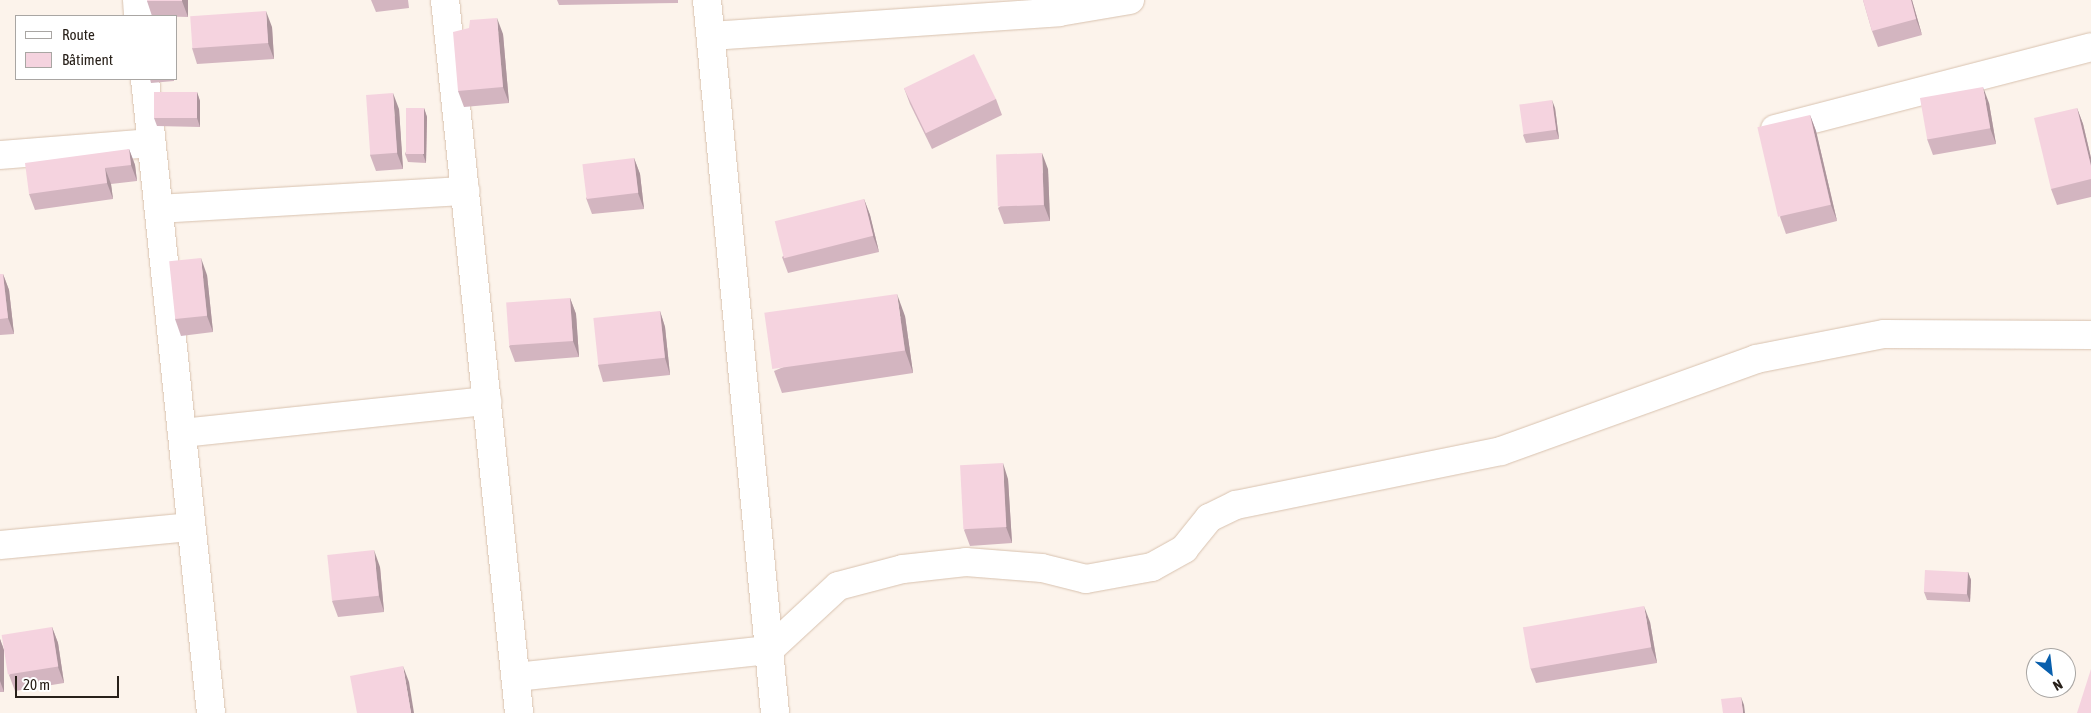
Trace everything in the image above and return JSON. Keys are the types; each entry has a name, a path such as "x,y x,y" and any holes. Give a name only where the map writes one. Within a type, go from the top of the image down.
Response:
{"street":[{"path":"137,0 138,15"},
{"path":"445,0 520,713"},
{"path":"707,0 775,713"},
{"path":"711,36 1130,0"},
{"path":"1771,130 2091,47"},
{"path":"145,80 210,713"},
{"path":"0,154 152,143"},
{"path":"159,209 465,191"},
{"path":"516,677 769,650 838,586 903,569 966,562 1042,568 1086,579 1152,567 1184,549 1209,518 1236,505 1501,451 1756,359 1884,334 2091,335"},
{"path":"182,433 487,401"},
{"path":"0,545 191,527"}],"building":[{"path":"182,0 182,1 147,1"},
{"path":"1863,0 1911,0 1916,19 1872,31"},
{"path":"266,11 268,43 192,48 190,16"},
{"path":"497,18 503,87 458,91 453,32 469,28 470,20"},
{"path":"974,54 996,99 926,133 904,88"},
{"path":"1983,87 1990,128 1927,139 1920,98"},
{"path":"154,92 197,92 197,118 154,118"},
{"path":"393,93 397,153 370,155 366,95"},
{"path":"1552,100 1556,130 1523,134 1519,105"},
{"path":"406,108 424,108 424,154 406,154"},
{"path":"2077,108 2091,166 2091,179 2051,189 2034,118"},
{"path":"1810,115 1831,205 1778,217 1757,127"},
{"path":"129,149 131,165 105,168 107,183 29,194 25,163"},
{"path":"1042,153 1044,205 998,207 996,155"},
{"path":"634,158 638,193 587,199 582,164"},
{"path":"864,199 873,236 784,258 775,221"},
{"path":"201,258 207,316 175,319 169,261"},
{"path":"0,274 3,274 8,318 0,319"},
{"path":"897,294 905,350 772,369 764,313"},
{"path":"570,298 573,341 509,345 506,302"},
{"path":"660,311 665,358 598,365 593,318"},
{"path":"1003,463 1006,527 963,529 960,465"},
{"path":"374,550 379,596 332,601 327,555"},
{"path":"1925,570 1968,572 1967,594 1924,592"},
{"path":"1644,606 1651,647 1530,669 1523,627"},
{"path":"52,627 58,667 8,674 2,635"},
{"path":"403,666 411,713 357,713 350,676"},
{"path":"2091,669 2091,713 2077,713"},
{"path":"1741,697 1743,713 1723,713 1721,699"}]}
